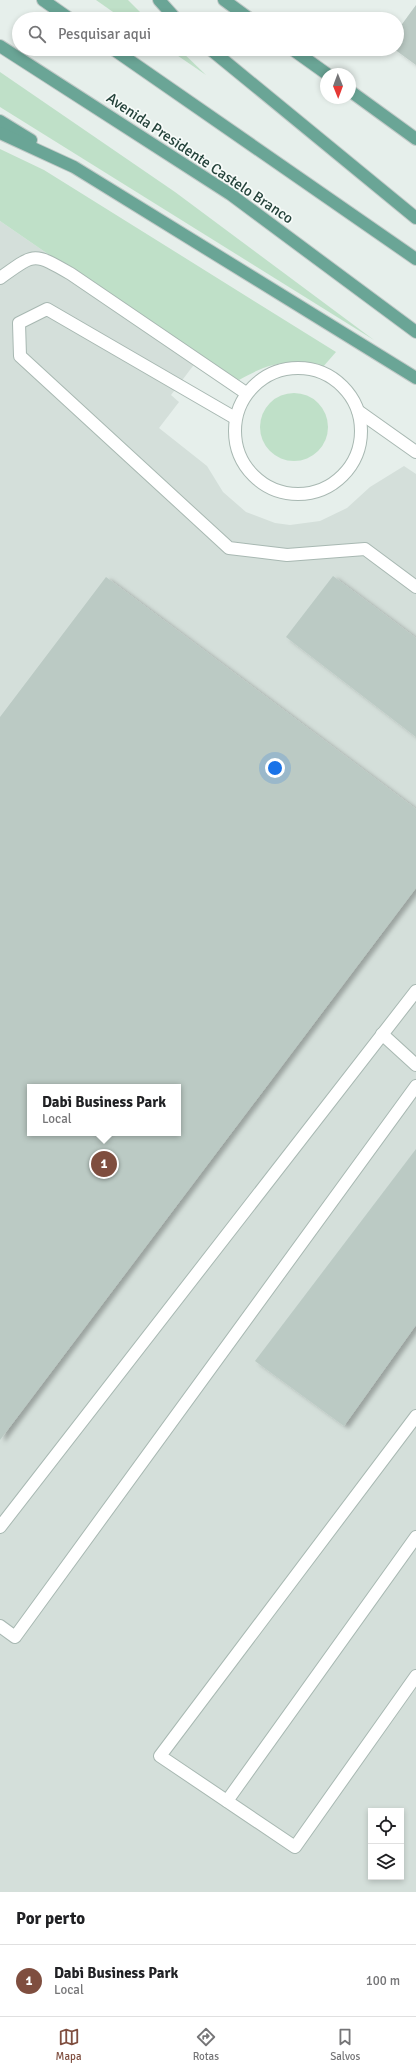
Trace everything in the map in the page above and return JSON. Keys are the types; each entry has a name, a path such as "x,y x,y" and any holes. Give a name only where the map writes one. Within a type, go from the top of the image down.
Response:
{"main road":[{"path":"43,0 60,12"},
{"path":"159,0 170,12"},
{"path":"224,0 240,12"},
{"name":"Avenida Presidente Castelo Branco","path":"0,46 12,54"},
{"name":"Avenida Presidente Castelo Branco","path":"16,56 230,194 416,332"},
{"path":"123,56 416,259"},
{"path":"219,56 416,218"},
{"path":"302,56 320,69"},
{"path":"356,95 416,139"},
{"path":"0,121 416,378"},
{"path":"0,133 74,167"}],"street":[{"path":"0,278 27,259 44,258 246,393"},
{"path":"235,418 47,309 19,323 20,356 229,548 287,555 365,549 416,587"},
{"path":"294,368 315,370 334,379 349,393 358,412 361,432 358,453 347,471 331,485 312,493 290,494 270,488 253,476 241,459 234,439 235,418 246,393 256,383 274,372 294,368"},
{"path":"358,412 416,452"},
{"path":"0,1527 416,991"},
{"path":"382,1034 416,1065"},
{"path":"0,1626 15,1636 416,1086"},
{"path":"416,1416 160,1756 295,1847 416,1676"},
{"path":"227,1801 416,1537"}],"shaded area":[{"path":"0,221 199,358 171,395 179,402 159,428 207,466 223,492 246,512 275,523 290,525 320,521 347,508 370,487 404,466 416,474 416,1892 0,1892"}],"green space":[{"path":"96,0 128,0 140,12 113,12"},
{"path":"178,56 186,56 206,75"},
{"path":"0,72 175,192 374,340 0,107"},
{"path":"0,149 44,170 336,352 322,368 288,363 279,364 260,369 239,380 199,358 0,221"},
{"path":"294,393 307,395 318,403 326,414 328,427 326,440 318,451 307,459 294,461 281,459 270,451 262,440 260,427 262,414 270,403 281,395"}],"building":[{"path":"416,5 416,65 404,56 404,21"},
{"path":"333,576 416,638 416,737 286,637"},
{"path":"106,577 416,809 416,888 0,1440 0,717"},
{"path":"416,1149 416,1325 344,1426 255,1361"}],"place":[{"name":"Dabi Business Park","path":"104,1164"}]}
